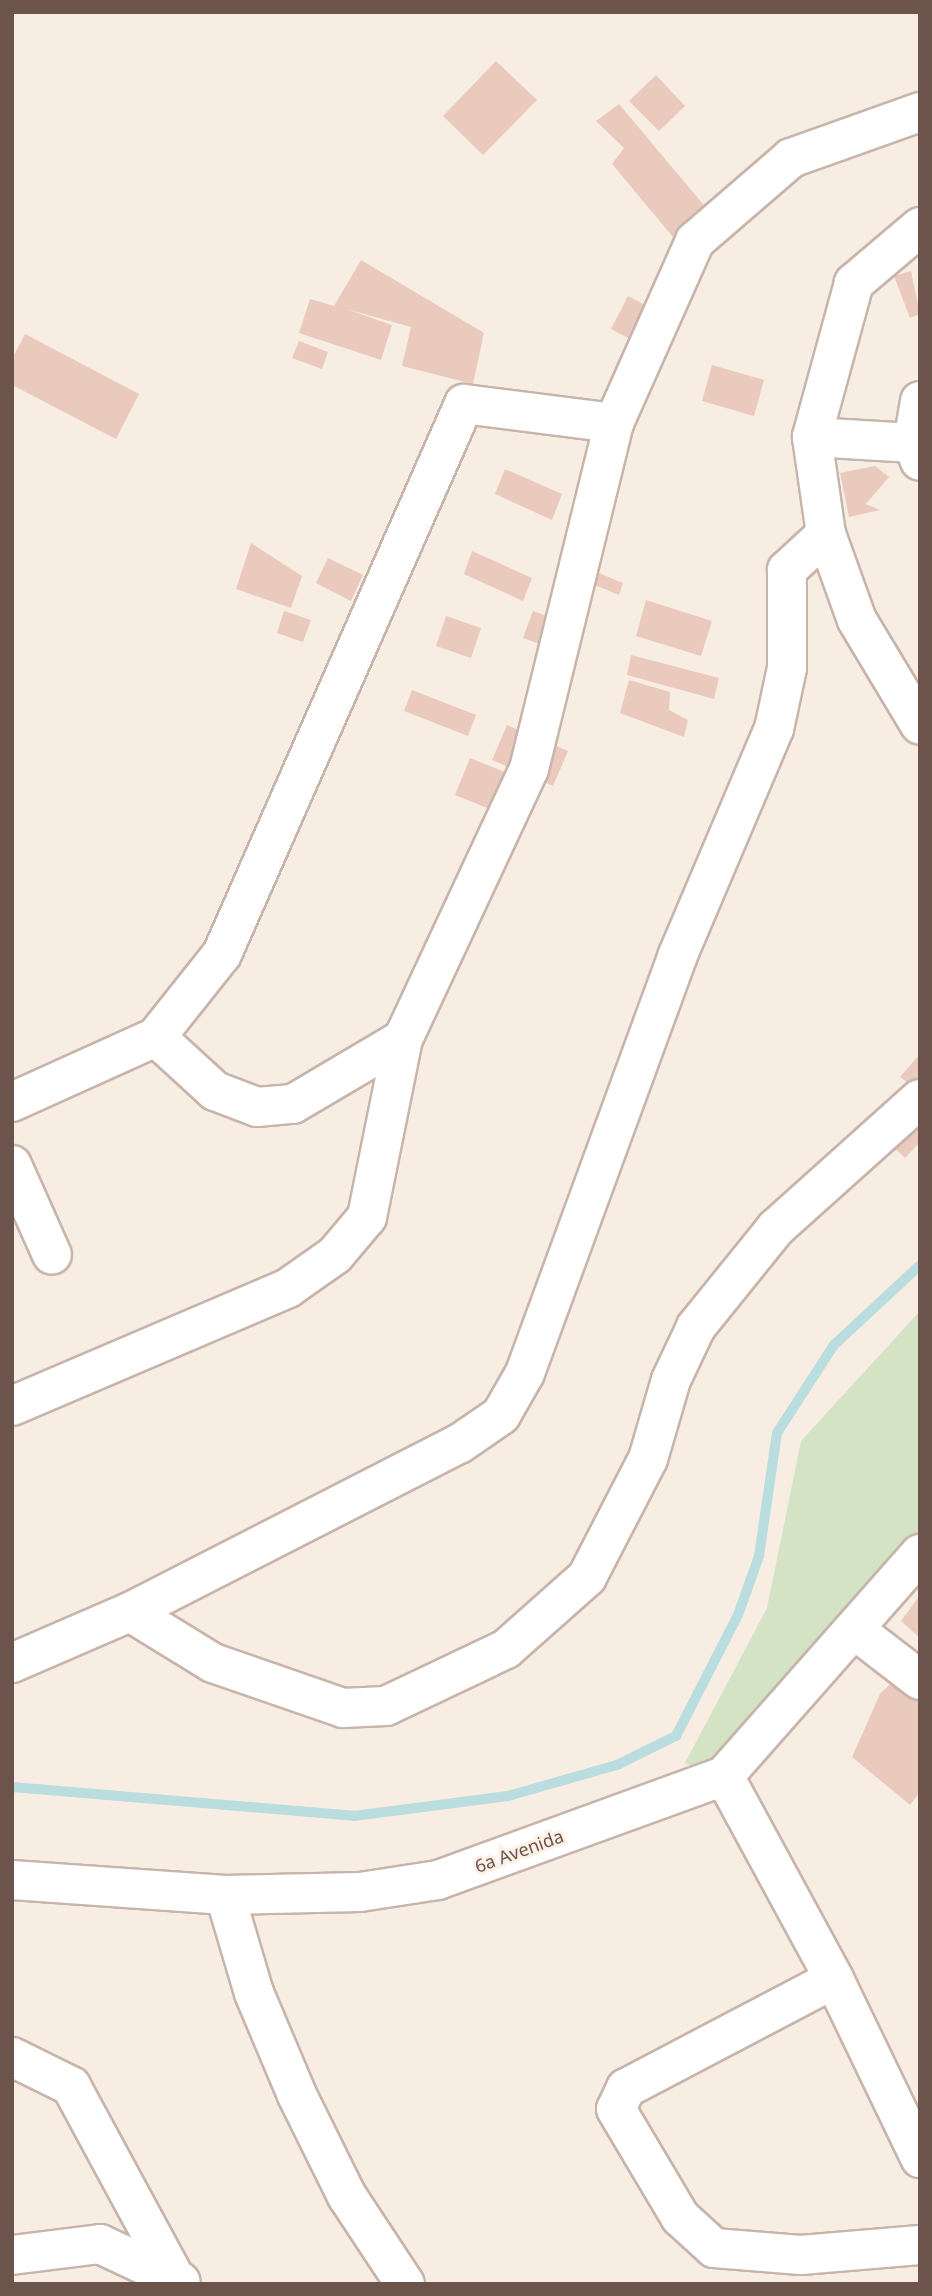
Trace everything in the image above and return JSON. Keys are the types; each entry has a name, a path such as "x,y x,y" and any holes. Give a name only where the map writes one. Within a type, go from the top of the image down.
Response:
{"street":[{"path":"12,1406 288,1287 335,1255 367,1217 403,1039 529,769 614,423 695,241 791,158 920,112"},
{"path":"920,227 854,284 812,437 826,534 857,620 920,725"},
{"path":"812,437 916,452 920,401"},
{"path":"12,1102 156,1037 222,954 261,878 464,404 614,423"},
{"path":"12,1663 130,1612 459,1444 500,1415 525,1373 677,957 774,729 787,668 787,570 826,534"},
{"path":"156,1037 215,1091 257,1107 293,1104 403,1039"},
{"path":"130,1612 213,1663 343,1708 386,1706 506,1649 587,1577 648,1459 671,1380 696,1327 776,1228 920,1099"},
{"path":"12,1165 52,1255"},
{"name":"6a Avenida","path":"12,1880 80,1887 225,1895 360,1892 438,1880 724,1776 920,1554"},
{"path":"855,1630 920,1680"},
{"path":"724,1776 834,1979 920,2158"},
{"path":"12,1901 80,1887"},
{"path":"225,1895 254,1993 297,2095 347,2196 405,2284"},
{"path":"834,1979 626,2088 616,2109 680,2217 714,2248 801,2255 920,2245"},
{"path":"12,2057 71,2086 177,2278"},
{"path":"12,2255 100,2245 177,2278"}],"green space":[{"path":"920,1311 920,1544 704,1772 685,1763 767,1608 801,1441"}],"building":[{"path":"496,61 537,100 483,155 443,116"},
{"path":"656,75 685,106 659,131 629,101"},
{"path":"619,104 707,209 673,237 612,164 624,148 596,121"},
{"path":"361,260 484,333 473,384 402,366 411,327 346,309 392,325 381,360 299,333 310,299 334,306"},
{"path":"911,271 920,314 910,318 894,276"},
{"path":"628,296 645,305 628,338 611,329"},
{"path":"25,334 139,394 116,439 12,385 12,359"},
{"path":"299,341 328,352 322,369 292,358"},
{"path":"712,365 764,380 754,416 702,401"},
{"path":"875,466 889,477 866,504 880,510 849,517 840,473"},
{"path":"505,469 562,494 552,520 495,494"},
{"path":"251,543 302,576 291,608 236,589"},
{"path":"472,551 532,578 523,601 464,574"},
{"path":"328,558 363,575 351,601 316,583"},
{"path":"594,571 623,583 619,595 590,583"},
{"path":"646,600 712,621 701,656 636,636"},
{"path":"284,611 311,620 303,642 277,633"},
{"path":"533,611 561,621 551,648 523,638"},
{"path":"446,616 481,628 471,658 436,646"},
{"path":"631,655 719,678 714,699 627,675"},
{"path":"629,680 670,692 669,710 688,720 684,737 620,713"},
{"path":"412,690 476,715 468,736 404,711"},
{"path":"507,725 568,751 553,786 492,760"},
{"path":"470,758 517,777 502,814 455,795"},
{"path":"920,1054 920,1092 900,1077"},
{"path":"920,1124 920,1142 905,1158 881,1135"},
{"path":"920,1595 920,1638 901,1621"},
{"path":"892,1682 920,1700 920,1792 910,1805 852,1757 880,1694"}],"waterway":[{"path":"12,1787 354,1816 508,1796 617,1765 676,1736 738,1615 759,1556 777,1433 834,1345 920,1265"}]}
